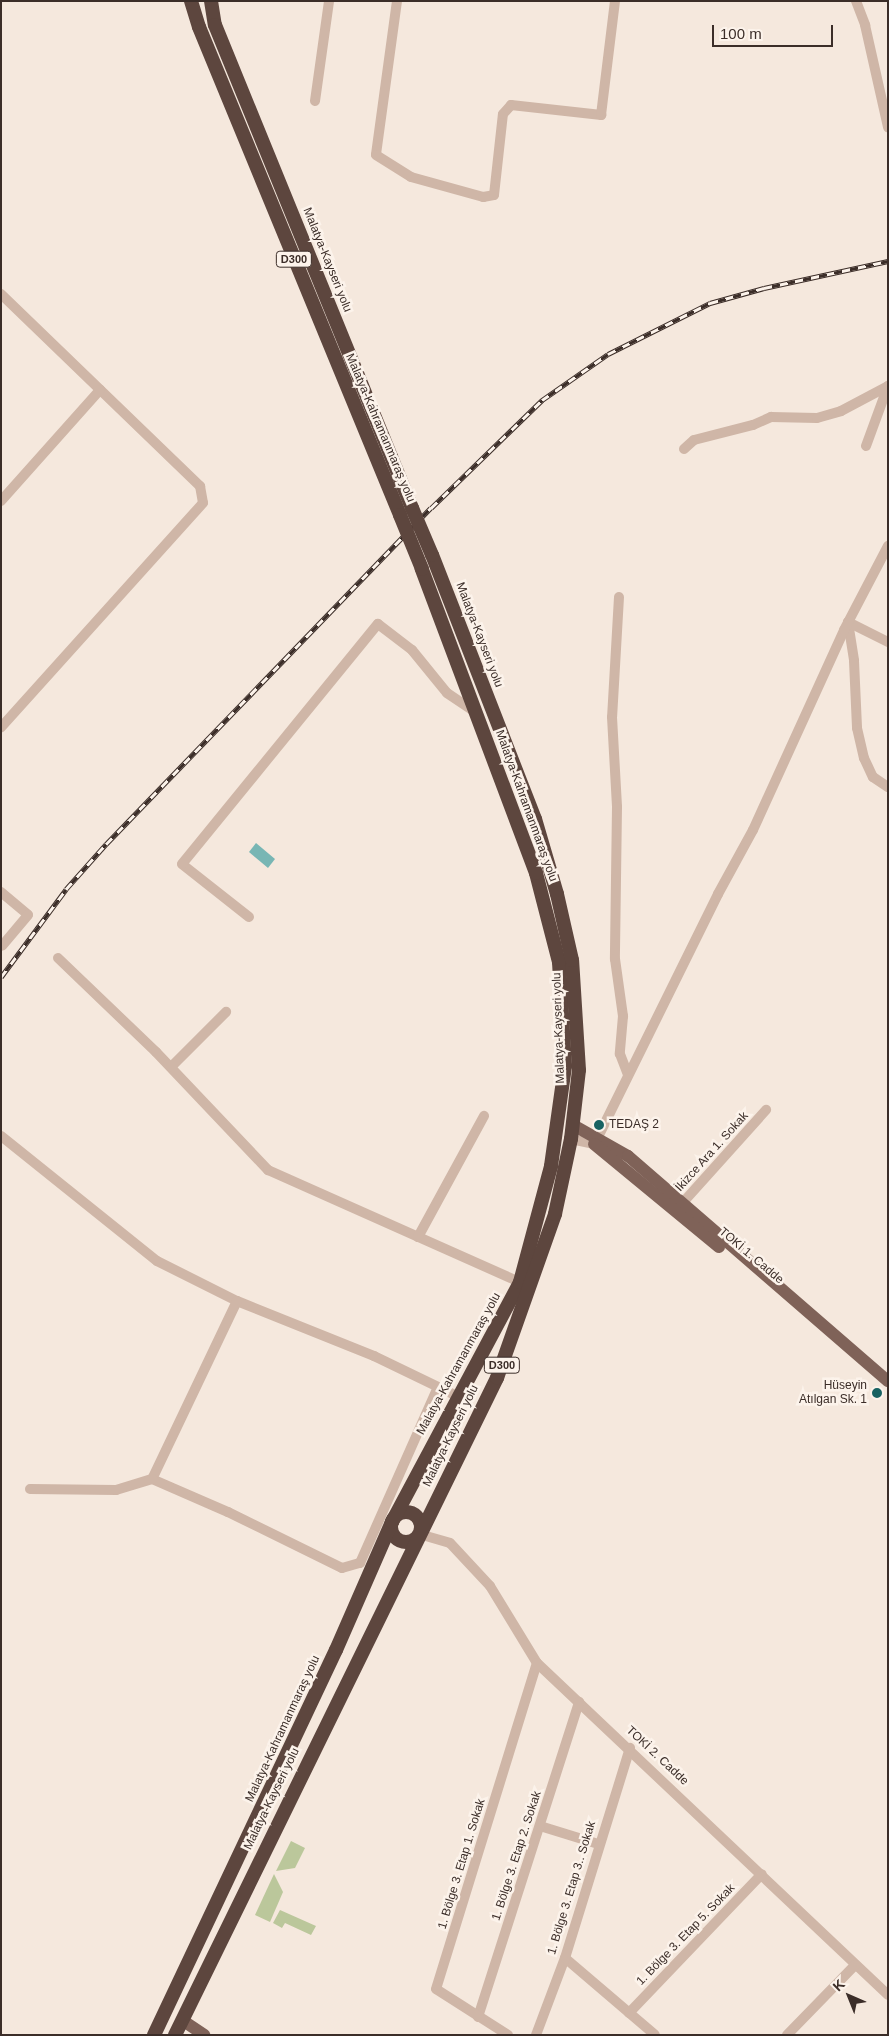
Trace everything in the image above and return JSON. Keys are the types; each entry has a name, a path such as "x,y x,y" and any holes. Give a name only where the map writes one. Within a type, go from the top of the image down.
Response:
{"highway":[{"name":"Malatya-Kahramanmaraş yolu","path":"154,2035 336,1650 392,1522 457,1396 494,1336 520,1282 551,1166 561,1111 565,1066 559,962 536,873 422,568 406,511 199,27 191,1"},
{"name":"Malatya-Kayseri yolu","path":"175,2035 497,1378 555,1214 572,1139 578,1070 572,960 557,894 535,819 432,555 406,511 215,25 211,1"},
{"path":"402,1513 412,1513 419,1520 419,1534 412,1541 402,1542 394,1536 392,1522 402,1513"}],"main road":[{"name":"TOKİ 1. Cadde","path":"573,1125 596,1140 679,1207 888,1381"},
{"name":"TOKİ 1. Cadde","path":"679,1207 888,1392"},
{"path":"182,2020 204,2035"}],"street":[{"path":"315,101 329,1"},
{"path":"397,1 376,156 411,177 483,197 494,195 503,114 511,105 601,116 615,1"},
{"path":"856,1 865,25 888,127"},
{"path":"1,294 200,486 203,503 1,726"},
{"path":"866,446 888,386"},
{"path":"684,449 694,440 753,425 771,417 817,418 841,411 888,386"},
{"path":"1,501 100,390"},
{"path":"572,1139 596,1140 753,830 848,622 888,546"},
{"path":"619,597 612,717 617,816 616,959 623,1016 620,1054 628,1075"},
{"path":"848,622 888,642"},
{"path":"848,622 854,661 856,728 862,751 873,777 888,787"},
{"path":"249,917 182,864 378,624 412,650 447,693 477,713"},
{"path":"1,892 28,915 2,946"},
{"path":"58,958 171,1067 268,1170 520,1282"},
{"path":"171,1067 226,1012"},
{"name":"İkizce Ara 1. Sokak","path":"679,1207 766,1110"},
{"path":"418,1237 484,1116"},
{"path":"1,1136 157,1261 237,1300 374,1356 438,1389 457,1396"},
{"path":"152,1480 237,1300"},
{"path":"30,1489 116,1490 152,1480 228,1512 342,1568 360,1563 438,1389"},
{"name":"TOKİ 2. Cadde","path":"419,1534 450,1543 490,1586 537,1664 630,1748 888,1995"},
{"name":"1. Bölge 3. Etap 1. Sokak","path":"508,2035 436,1989 537,1664"},
{"name":"1. Bölge 3. Etap 2. Sokak","path":"478,2017 579,1702"},
{"name":"1. Bölge 3. Etap 3.. Sokak","path":"536,2035 565,1958 598,1844 630,1748"},
{"path":"540,1826 598,1844"},
{"name":"1. Bölge 3. Etap 5. Sokak","path":"629,2012 762,1874"},
{"path":"565,1958 655,2035"},
{"path":"787,2035 855,1965"}],"green space":[{"path":"291,1841 305,1848 295,1868 276,1871"},
{"path":"274,1874 283,1892 270,1922 255,1915"},
{"path":"280,1910 316,1926 311,1935 285,1923 282,1928 273,1923"}],"water":[{"path":"256,843 275,859 268,868 249,852"}],"railway":[{"path":"1,977 66,889 106,844 431,508 542,400 608,354 710,303 764,288 888,261"}],"place":[{"name":"TEDAŞ 2","path":"599,1125"},
{"name":"Hüseyin Atılgan Sk. 1","path":"877,1393"}]}
